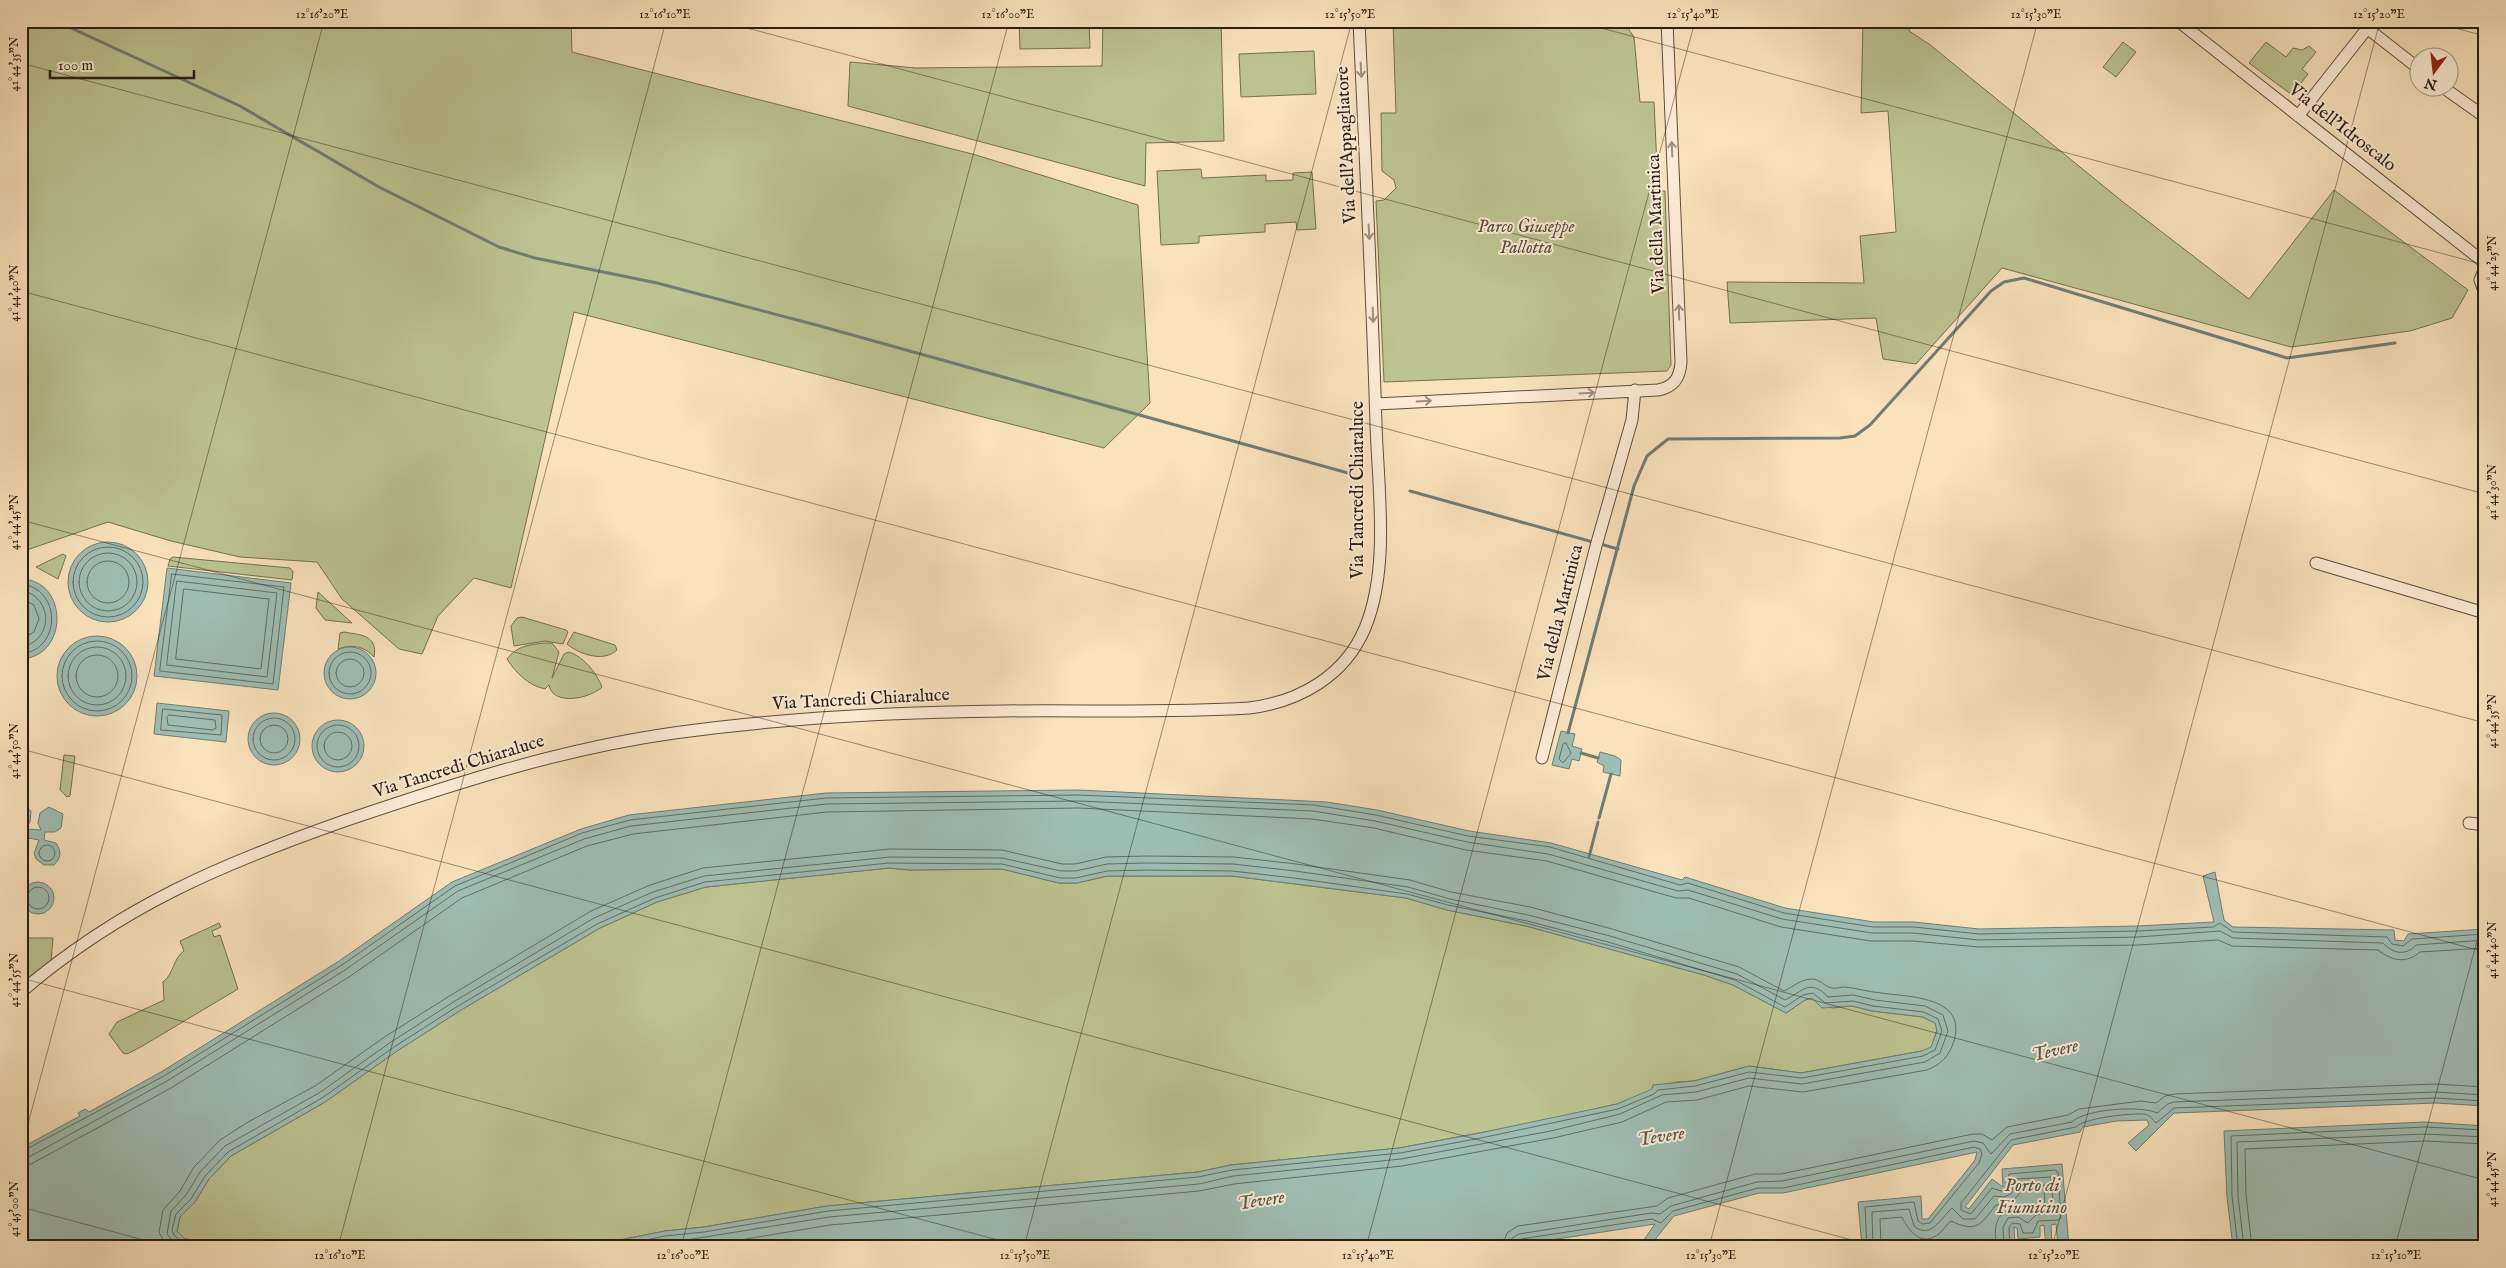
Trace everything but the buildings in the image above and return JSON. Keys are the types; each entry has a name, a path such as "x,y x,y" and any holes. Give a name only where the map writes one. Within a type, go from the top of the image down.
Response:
{"street":[{"name":"Via dell'Appagliatore","path":"1359,21 1371,266"},
{"name":"Via della Martinica","path":"1376,404 1665,388 1674,383 1680,370 1667,21"},
{"name":"Via dell'Idroscalo","path":"2178,21 2485,262"},
{"path":"2298,116 2366,24 2408,60"},
{"path":"2458,98 2485,117"},
{"name":"Via Tancredi Chiaraluce","path":"21,992 101,930 148,902 211,871 293,839 476,777 580,750 684,731 820,718 998,711 1224,710 1270,705 1303,694 1326,679 1350,654 1364,630 1375,598 1380,542 1371,266"},
{"path":"2485,268 2480,280 2485,294"},
{"name":"Via della Martinica","path":"1542,758 1597,542 1632,420 1635,390"},
{"path":"2316,563 2485,613"},
{"path":"2469,824 2485,825"}],"green space":[{"path":"21,21 571,21 572,52 976,155 1138,205 1150,403 1104,448 574,312 511,588 474,578 438,616 422,654 399,649 342,599 317,562 240,557 171,541 108,522 21,552"},
{"path":"1019,21 1089,21 1090,48 1020,49"},
{"path":"1103,21 1221,21 1224,141 1146,143 1145,186 848,106 850,62 916,68 1102,66"},
{"name":"Parco Giuseppe Pallotta","path":"1393,21 1633,21 1629,30 1634,37 1640,102 1654,102 1657,167 1652,169 1651,178 1658,183 1658,191 1665,191 1671,365 1667,371 1384,382 1376,201 1384,200 1396,188 1394,180 1382,171 1381,113 1396,113"},
{"path":"1863,21 1911,21 1909,31 1929,44 2123,202 2249,299 2334,190 2468,290 2452,318 2410,331 2291,347 2002,268 1916,364 1883,359 1876,318 1730,323 1727,282 1864,283 1860,236 1896,232 1888,111 1861,113"},
{"path":"2123,42 2136,52 2116,77 2103,67"},
{"path":"2266,42 2286,57 2293,48 2302,50 2309,46 2316,52 2302,69 2308,74 2292,95 2249,63"},
{"path":"1314,51 1316,94 1241,97 1239,54"},
{"path":"1201,169 1202,178 1266,175 1266,181 1293,180 1293,173 1312,172 1316,229 1297,230 1296,222 1265,224 1265,232 1199,236 1199,243 1161,245 1157,171"},
{"path":"63,554 66,556 58,579 36,567"},
{"path":"173,557 290,568 293,572 292,580 168,566 170,559"},
{"path":"318,592 352,623 325,620 316,608"},
{"path":"522,617 566,630 568,632 563,644 545,641 514,646 511,626 517,618"},
{"path":"574,632 615,645 617,650 605,656 584,654 567,644"},
{"path":"340,633 362,635 371,640 375,650 374,657 366,650 358,647 338,649"},
{"path":"543,643 552,643 559,652 552,678 564,654 569,652 580,657 589,666 602,687 581,697 565,698 557,696 552,692 549,685 545,689 528,682 514,669 507,659 519,649"},
{"path":"64,755 75,756 70,796 67,797 60,790"},
{"path":"889,868 910,870 1002,869 1059,883 1077,883 1107,876 1232,876 1406,898 1447,910 1526,926 1704,975 1733,985 1786,1013 1805,1000 1812,998 1832,1008 1852,1006 1872,1011 1923,1017 1935,1023 1937,1030 1931,1048 1922,1051 1801,1073 1749,1066 1694,1081 1676,1082 1617,1104 1549,1120 1399,1148 1231,1165 1198,1172 827,1206 704,1227 665,1231 615,1241 601,1247 254,1247 185,1239 177,1231 180,1217 195,1202 209,1179 231,1156 325,1102 397,1051 461,1010 600,928 657,902 706,887"},
{"path":"219,923 221,927 212,931 214,937 220,935 238,989 139,1048 127,1054 123,1053 109,1034 117,1022 164,1000 163,982 167,979 180,954 184,951 180,941"},
{"path":"21,938 53,938 51,961 21,986"}],"water":[{"path":"108,542 123,545 136,554 145,567 148,582 145,597 136,610 123,619 108,622 93,619 80,610 71,597 68,582 71,567 80,554 93,545"},
{"path":"167,568 291,583 278,690 154,676"},
{"path":"21,579 37,583 48,592 55,604 57,619 55,633 48,646 37,655 21,659"},
{"path":"97,636 112,639 125,648 134,661 137,676 134,691 125,704 112,713 97,716 82,713 69,704 60,691 57,676 60,661 69,648 82,639"},
{"path":"350,647 360,649 368,655 374,663 376,673 374,683 368,691 360,697 350,699 340,697 332,691 326,683 324,673 326,663 332,655 340,649"},
{"path":"157,703 229,711 226,742 154,734"},
{"path":"274,713 284,715 292,721 298,729 300,739 298,749 292,757 284,763 274,765 264,763 256,757 250,749 248,739 250,729 256,721 264,715"},
{"path":"338,720 348,722 356,728 362,736 364,746 362,756 356,764 348,770 338,772 328,770 320,764 314,756 312,746 314,736 320,728 328,722"},
{"path":"1561,731 1575,734 1572,746 1582,749 1579,761 1572,759 1569,769 1552,765"},
{"path":"1600,752 1615,756 1621,760 1620,776 1603,772 1604,766 1597,762"},
{"path":"1078,790 1327,802 1377,810 1469,831 1551,843 1682,880 1685,877 1785,908 1874,922 1914,922 1979,929 2138,926 2214,922 2203,876 2215,872 2224,920 2233,927 2394,930 2395,940 2404,941 2408,934 2485,929 2485,1106 2436,1103 2174,1113 2136,1151 2128,1143 2149,1125 2147,1120 2116,1121 2083,1127 2080,1132 2013,1145 1965,1207 1969,1209 1992,1179 2003,1187 2002,1169 2062,1164 2069,1247 2058,1247 2056,1224 2051,1225 2052,1247 2046,1247 2044,1225 2040,1226 2040,1237 2018,1239 2017,1228 2014,1227 2015,1247 1941,1247 1941,1244 1937,1244 1936,1247 1862,1247 1858,1202 1921,1196 1922,1219 1928,1219 1975,1160 1977,1152 1783,1193 1759,1193 1674,1216 1649,1247 1639,1247 1655,1224 1505,1247 601,1247 615,1241 665,1231 704,1227 827,1206 1198,1172 1231,1165 1399,1148 1617,1104 1652,1089 1653,1085 1694,1081 1749,1066 1801,1073 1922,1051 1931,1047 1937,1031 1935,1023 1923,1017 1872,1011 1852,1006 1822,1008 1812,998 1805,1000 1786,1013 1733,985 1704,975 1526,926 1447,910 1406,898 1232,876 1107,876 1077,883 1059,883 1002,869 910,870 889,868 706,887 657,902 600,928 461,1010 397,1051 325,1102 231,1156 209,1179 195,1202 180,1217 177,1231 185,1239 254,1247 21,1247 21,1148 80,1116 78,1113 85,1109 89,1112 161,1072 339,961 452,882 581,829 629,815 826,793"},
{"path":"21,804 31,811 30,822 26,829 41,830 38,823 40,813 49,807 63,814 61,828 55,832 45,832 44,840 56,843 60,852 58,860 54,865 44,865 36,859 34,853 39,840 28,838 25,839 28,848 26,857 21,860"},
{"path":"38,882 49,887 54,898 49,909 38,914 27,909 22,898 27,887"},
{"path":"2425,1122 2485,1126 2485,1247 2233,1247 2227,1197 2224,1131"}],"waterway":[{"path":"56,21 240,106 379,187 499,247 535,258 657,283 820,326 1348,473"},
{"path":"1568,733 1634,486 1647,456 1668,439 1840,438 1855,436 1870,425 1991,291 2004,282 2024,278 2287,358 2395,343"},
{"path":"1410,491 1618,549"},
{"path":"1581,753 1598,758"},
{"path":"1599,818 1611,774"},
{"path":"1589,857 1598,822"}],"water label":[{"name":"Tevere","path":"2055,1051"},
{"name":"Tevere","path":"1661,1137"},
{"name":"Porto di Fiumicino","path":"2032,1197"},
{"name":"Tevere","path":"1261,1201"}]}
